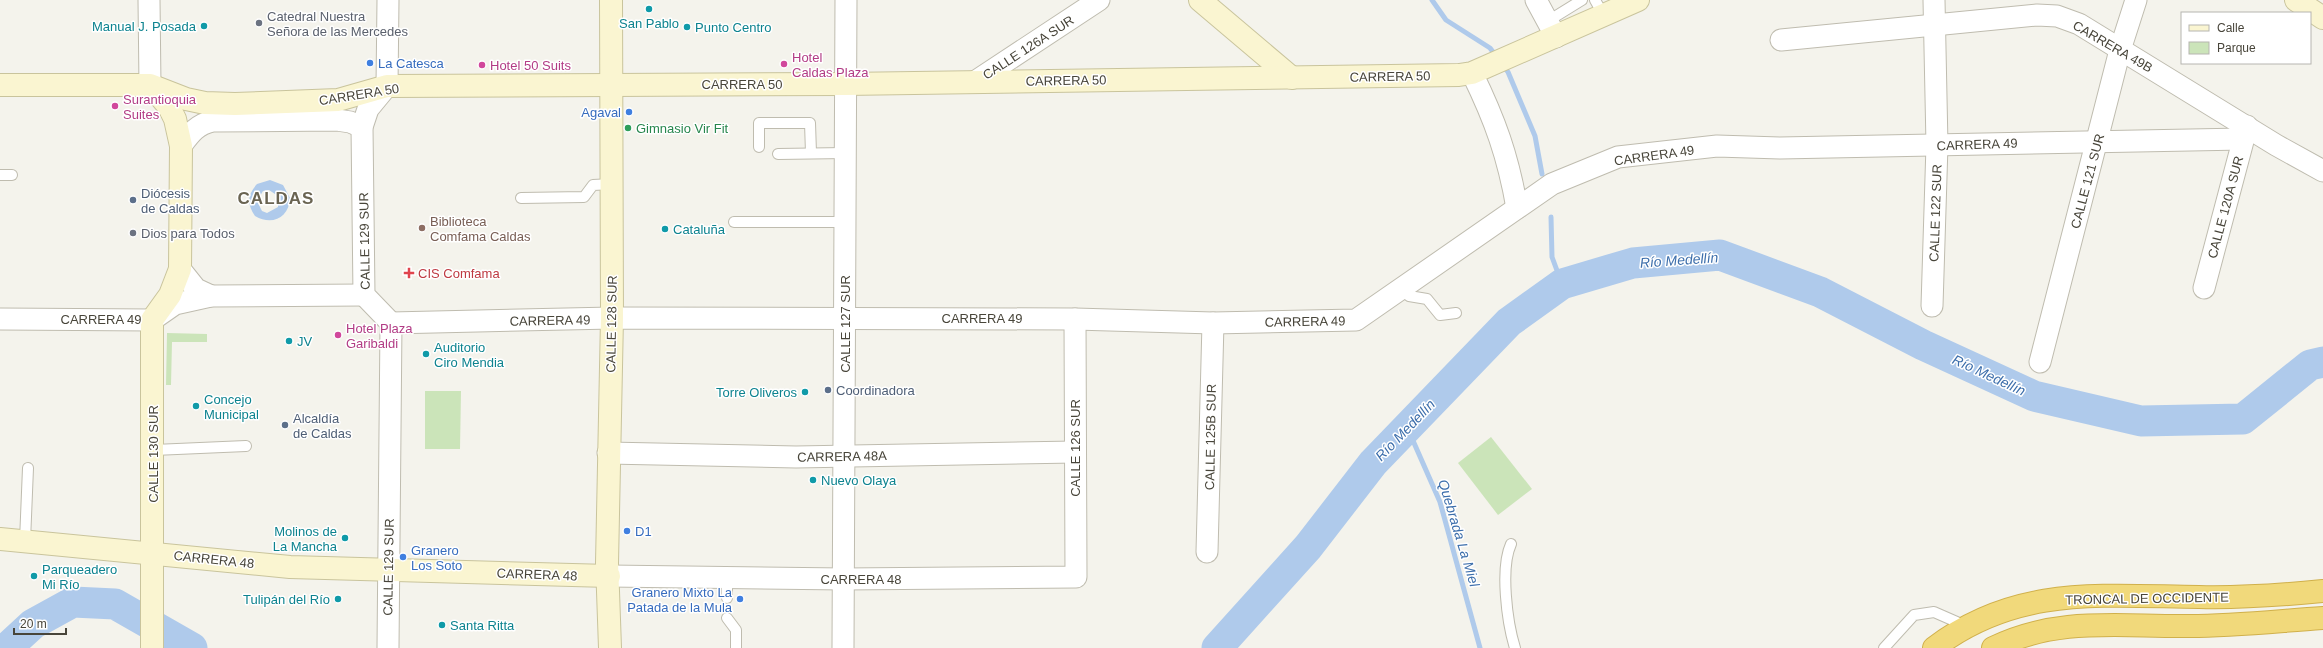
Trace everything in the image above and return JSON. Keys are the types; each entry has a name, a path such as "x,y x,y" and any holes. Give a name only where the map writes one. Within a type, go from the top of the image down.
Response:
{"highway":[{"name":"TRONCAL DE OCCIDENTE","path":"1934,648 1966,626 2015,606 2041,600 2098,596 2260,596 2323,592"},
{"name":"TRONCAL DE OCCIDENTE","path":"1993,648 2032,632 2056,627 2081,625 2226,625 2323,618"}],"main road":[{"name":"CALLE 128 SUR","path":"610,648 609,576 607,564 608,453 612,318 613,84 611,0"},
{"path":"1200,0 1292,78"},
{"path":"1552,29 1599,8 1638,0"},
{"path":"2308,5 2323,18"},
{"name":"CARRERA 50","path":"0,85 150,85 186,99 205,103 235,104 338,100 387,86 846,84 1421,76 1480,69 1513,55 1552,29"},
{"path":"150,85 175,118 181,146 180,269 170,294 152,320"},
{"name":"CALLE 130 SUR","path":"152,320 154,450 154,594 152,647"},
{"name":"CARRERA 48","path":"0,539 290,567 609,576"}],"street":[{"path":"149,0 150,85"},
{"path":"387,86 388,0"},
{"name":"CALLE 127 SUR","path":"843,648 846,0"},
{"name":"CALLE 126A SUR","path":"976,81 1099,0"},
{"path":"1536,0 1552,29"},
{"name":"CALLE 122 SUR","path":"1932,306 1937,145 1934,0"},
{"name":"CALLE 121 SUR","path":"2040,362 2120,50 2136,0"},
{"name":"CARRERA 49B","path":"1781,40 2037,15 2057,16 2079,24 2245,132 2323,171"},
{"path":"1480,69 1503,144 1517,208"},
{"name":"CALLE 129 SUR","path":"387,86 368,109 362,127 364,295 391,324 388,648"},
{"name":"CARRERA 50","path":"181,146 194,129 204,123 213,121 337,120 350,122 362,127"},
{"name":"CARRERA 49","path":"391,324 612,318 1075,319 1213,323 1356,320 1402,290 1552,184 1618,157 1717,146 1780,148 1937,145 2098,140 2245,132"},
{"name":"CALLE 120A SUR","path":"2204,288 2245,132"},
{"path":"180,269 196,289 211,296"},
{"name":"CARRERA 49","path":"0,319 152,320 175,304 211,296 364,295"},
{"name":"CALLE 126 SUR","path":"1075,319 1076,577"},
{"name":"CALLE 125B SUR","path":"1207,552 1213,323"},
{"name":"CARRERA 48A","path":"608,453 845,456 1076,452"},
{"name":"CARRERA 48","path":"609,576 727,588 844,579 1076,577"}],"lane":[{"path":"1552,29 1582,0"},
{"path":"759,147 759,123 810,123 811,153"},
{"path":"778,154 845,153"},
{"path":"0,175 12,175"},
{"path":"521,198 584,197 593,185 612,184"},
{"path":"734,222 846,222"},
{"path":"1402,290 1409,296 1427,299 1440,315 1456,313"},
{"path":"154,450 246,446"},
{"path":"25,541 28,468"},
{"path":"1511,544 1506,553 1506,584 1510,632 1515,648"},
{"path":"1884,648 1914,614 1934,612 1966,626"},
{"path":"727,618 736,630 736,648"}],"green space":[{"path":"167,333 207,334 207,342 172,342 171,385 166,385"},
{"path":"425,391 461,391 460,449 425,449"},
{"path":"1491,437 1532,489 1498,515 1458,463"}],"water":[{"path":"270,180 283,185 290,198 289,205 283,215 273,220 261,219 255,216 249,204 249,200 251,192 257,184","holes":["269,190 278,196 278,207 267,213 262,211 257,201 263,191"]}],"waterway":[{"path":"1432,0 1446,20 1490,48 1496,56"},
{"path":"1503,66 1508,72 1535,136 1542,174"},
{"path":"1551,217 1552,257 1562,284"},
{"name":"Río Medellín","path":"1217,648 1308,547 1373,463 1509,322 1562,284 1633,263 1720,255 1820,292 1923,345 2034,396 2141,421 2243,419 2310,365 2323,362"},
{"name":"Quebrada La Miel","path":"1407,427 1440,502 1480,648"},
{"name":"Río Medellín","path":"7,648 33,624 73,602 115,604 192,648"}],"place":[{"name":"San Pablo","path":"649,9"},
{"name":"Catedral Nuestra Señora de las Mercedes","path":"259,23"},
{"name":"Manual J. Posada","path":"204,26"},
{"name":"Punto Centro","path":"687,27"},
{"name":"La Catesca","path":"370,63"},
{"name":"Hotel Caldas Plaza","path":"784,64"},
{"name":"Hotel 50 Suits","path":"482,65"},
{"name":"Surantioquia Suites","path":"115,106"},
{"name":"Agaval","path":"629,112"},
{"name":"Gimnasio Vir Fit","path":"628,128"},
{"name":"Diócesis de Caldas","path":"133,200"},
{"name":"Biblioteca Comfama Caldas","path":"422,228"},
{"name":"Cataluña","path":"665,229"},
{"name":"Dios para Todos","path":"133,233"},
{"name":"CIS Comfama","path":"409,273"},
{"name":"Hotel Plaza Garibaldi","path":"338,335"},
{"name":"JV","path":"289,341"},
{"name":"Auditorio Ciro Mendia","path":"426,354"},
{"name":"Coordinadora","path":"828,390"},
{"name":"Torre Oliveros","path":"805,392"},
{"name":"Concejo Municipal","path":"196,406"},
{"name":"Alcaldía de Caldas","path":"285,425"},
{"name":"Nuevo Olaya","path":"813,480"},
{"name":"D1","path":"627,531"},
{"name":"Molinos de La Mancha","path":"345,538"},
{"name":"Granero Los Soto","path":"403,557"},
{"name":"Parqueadero Mi Río","path":"34,576"},
{"name":"Tulipán del Río","path":"338,599"},
{"name":"Granero Mixto La Patada de la Mula","path":"740,599"},
{"name":"Santa Ritta","path":"442,625"}],"district":[{"name":"CALDAS","path":"276,198"}]}
